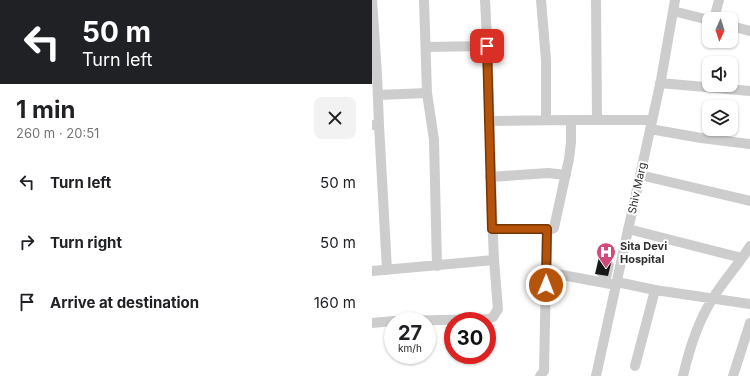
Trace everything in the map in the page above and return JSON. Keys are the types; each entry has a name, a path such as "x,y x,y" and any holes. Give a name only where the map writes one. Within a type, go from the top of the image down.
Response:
{"street":[{"path":"372,0 375,74 378,95 375,125 386,270"},
{"path":"424,0 427,93 434,140 437,266"},
{"path":"436,320 489,319 493,317 498,309 492,229 485,0"},
{"path":"541,0 546,60 546,120"},
{"path":"596,0 597,119"},
{"name":"Shiv Marg","path":"596,376 660,83 675,0"},
{"path":"716,12 720,0"},
{"path":"673,11 702,18"},
{"path":"738,28 750,31"},
{"path":"426,47 487,46"},
{"path":"660,83 750,91"},
{"path":"378,95 427,93"},
{"path":"489,121 597,119 651,124 701,138 750,144"},
{"path":"492,229 552,229 555,226 566,175 571,142 571,120"},
{"path":"490,177 548,173 566,175"},
{"path":"640,175 750,201"},
{"path":"540,376 544,371 547,229"},
{"path":"628,229 742,258"},
{"path":"683,376 686,361 698,327 712,299 750,246"},
{"path":"372,271 494,260"},
{"path":"546,272 750,304"},
{"path":"635,366 654,290"},
{"path":"372,323 384,322"},
{"path":"733,376 750,323"}],"building":[{"path":"599,257 612,259 608,276 595,274"}],"place":[{"name":"Sita Devi Hospital","path":"606,269"}],"route":[{"path":"487,46 492,229 547,229 546,285"}]}
